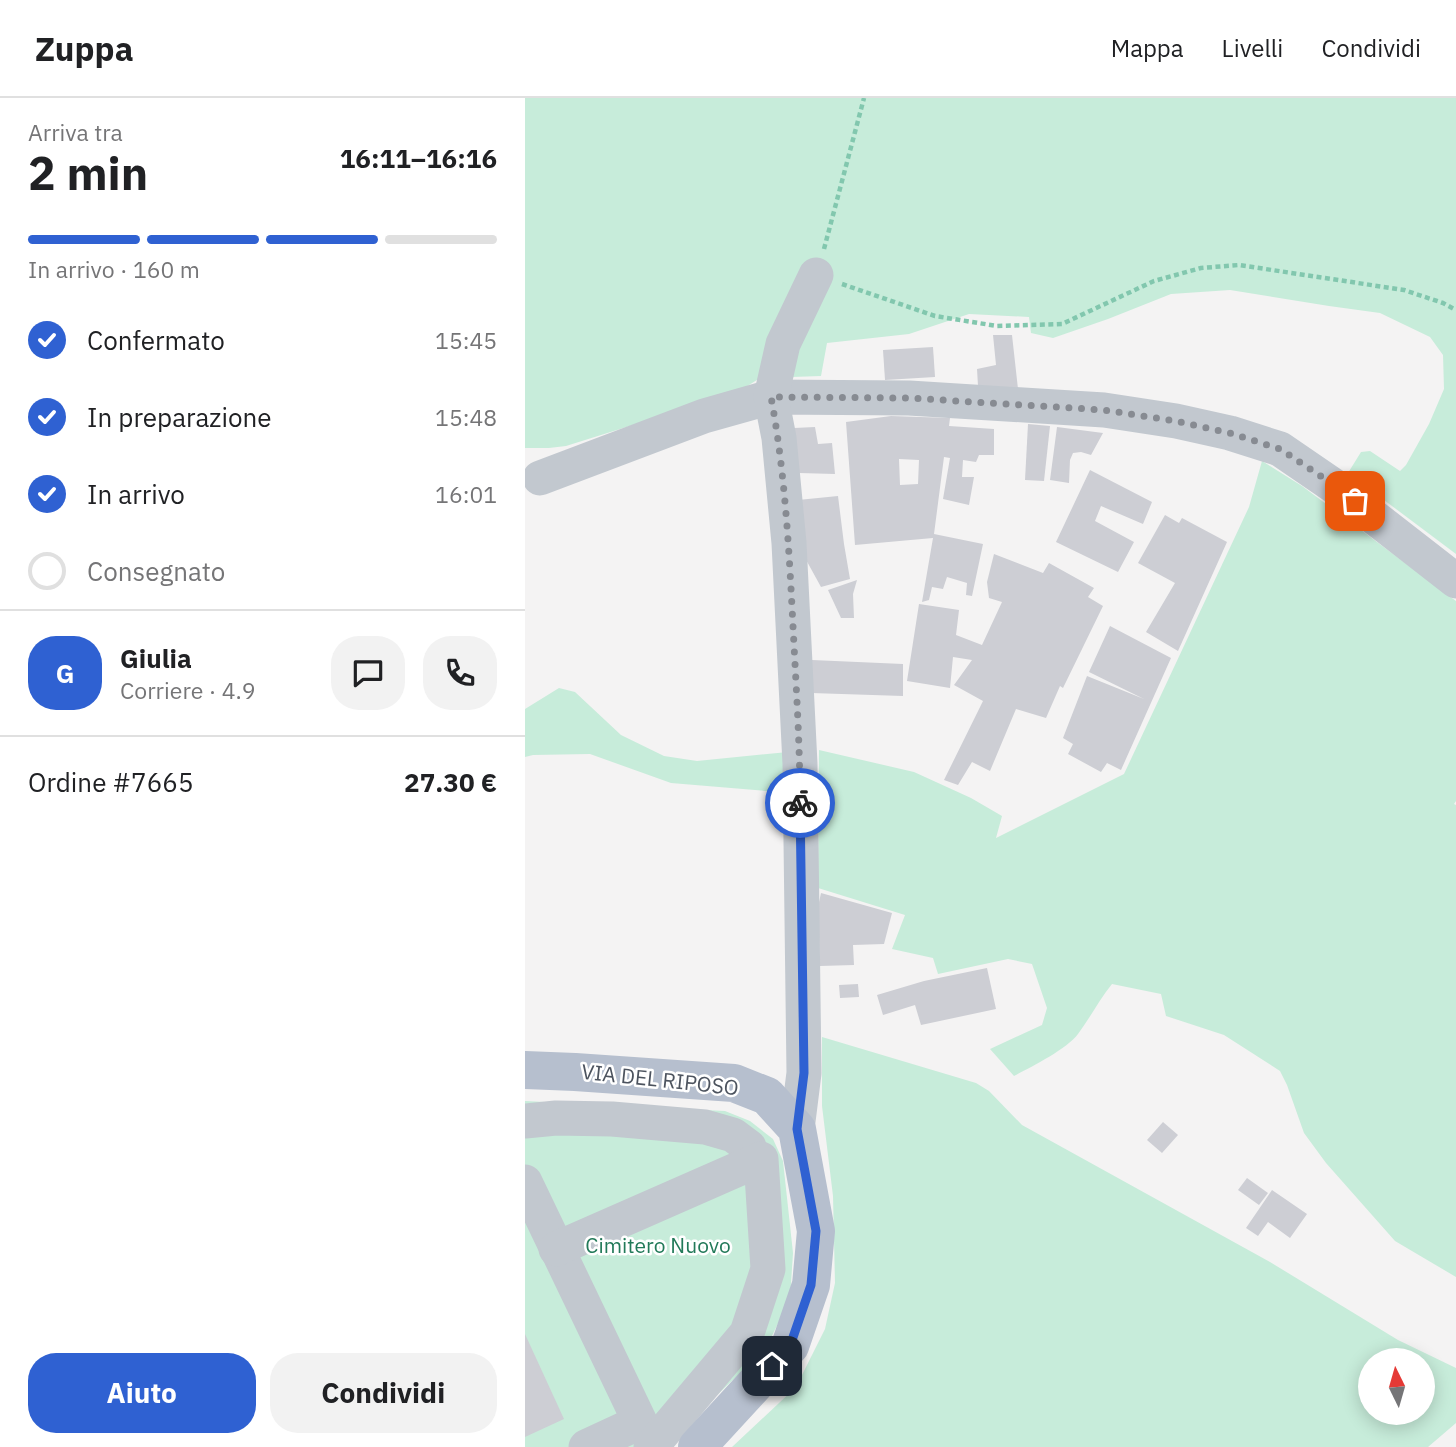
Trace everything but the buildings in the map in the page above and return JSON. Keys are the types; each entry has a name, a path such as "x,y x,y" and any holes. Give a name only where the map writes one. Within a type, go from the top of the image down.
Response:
{"main road":[{"name":"VIA DEL RIPOSO","path":"525,1070 734,1083 767,1096 797,1129"},
{"path":"697,1447 790,1346 811,1285 816,1231 797,1129"}],"street":[{"path":"797,1129 804,1073 800,764 789,543 779,438 771,397 783,344 816,275"},
{"path":"540,478 704,416 771,397 909,398 1104,410 1230,433 1280,449 1334,485 1456,581"},
{"path":"612,1074 612,1119"},
{"path":"525,1121 556,1118 612,1119 705,1127 733,1135 755,1153 768,1269 747,1333 651,1447"},
{"path":"556,1249 755,1153"},
{"path":"525,1182 640,1422 586,1447"}],"path":[{"path":"864,98 816,275 935,316 997,326 1062,324 1154,281 1201,268 1239,265 1404,290 1456,310"}],"green space":[{"path":"525,98 1456,98 1456,554 1348,473 1361,452 1370,451 1400,471 1406,465 1429,424 1444,389 1443,355 1430,337 1380,313 1230,290 1171,294 1053,338 1031,333 1029,317 969,314 909,334 827,343 821,376 760,378 738,392 566,446 525,448"},
{"path":"1262,461 1302,486 1456,601 1456,1277 1395,1241 1326,1163 1304,1133 1280,1071 1224,1035 1166,1016 1161,994 1112,984 1073,1040 1014,1076 990,1049 1042,1025 1047,1008 1032,964 1008,959 938,974 933,958 892,949 905,915 818,888 819,750 914,772 971,798 1002,816 996,838 1124,774 1249,507"},
{"path":"559,688 575,692 621,735 664,756 697,761 788,752 790,793 671,783 590,754 525,757 525,709"},
{"path":"822,1037 976,1083 989,1091 1022,1125 1270,1262 1415,1348 1358,1348 1358,1425 1435,1425 1435,1358 1456,1368 1456,1423 1428,1447 732,1447 796,1387 825,1329 835,1283 833,1196 822,1106"},
{"name":"Cimitero Nuovo","path":"525,1101 725,1111 750,1121 773,1139 783,1161 793,1253 790,1299 766,1348 663,1447 525,1447"}],"way so far":[{"path":"800,803 789,543 779,438 771,397 909,398 1104,410 1175,421 1230,433 1280,449 1355,501"}],"route":[{"path":"772,1366 790,1346 811,1285 816,1231 797,1129 804,1073 800,803"}]}
